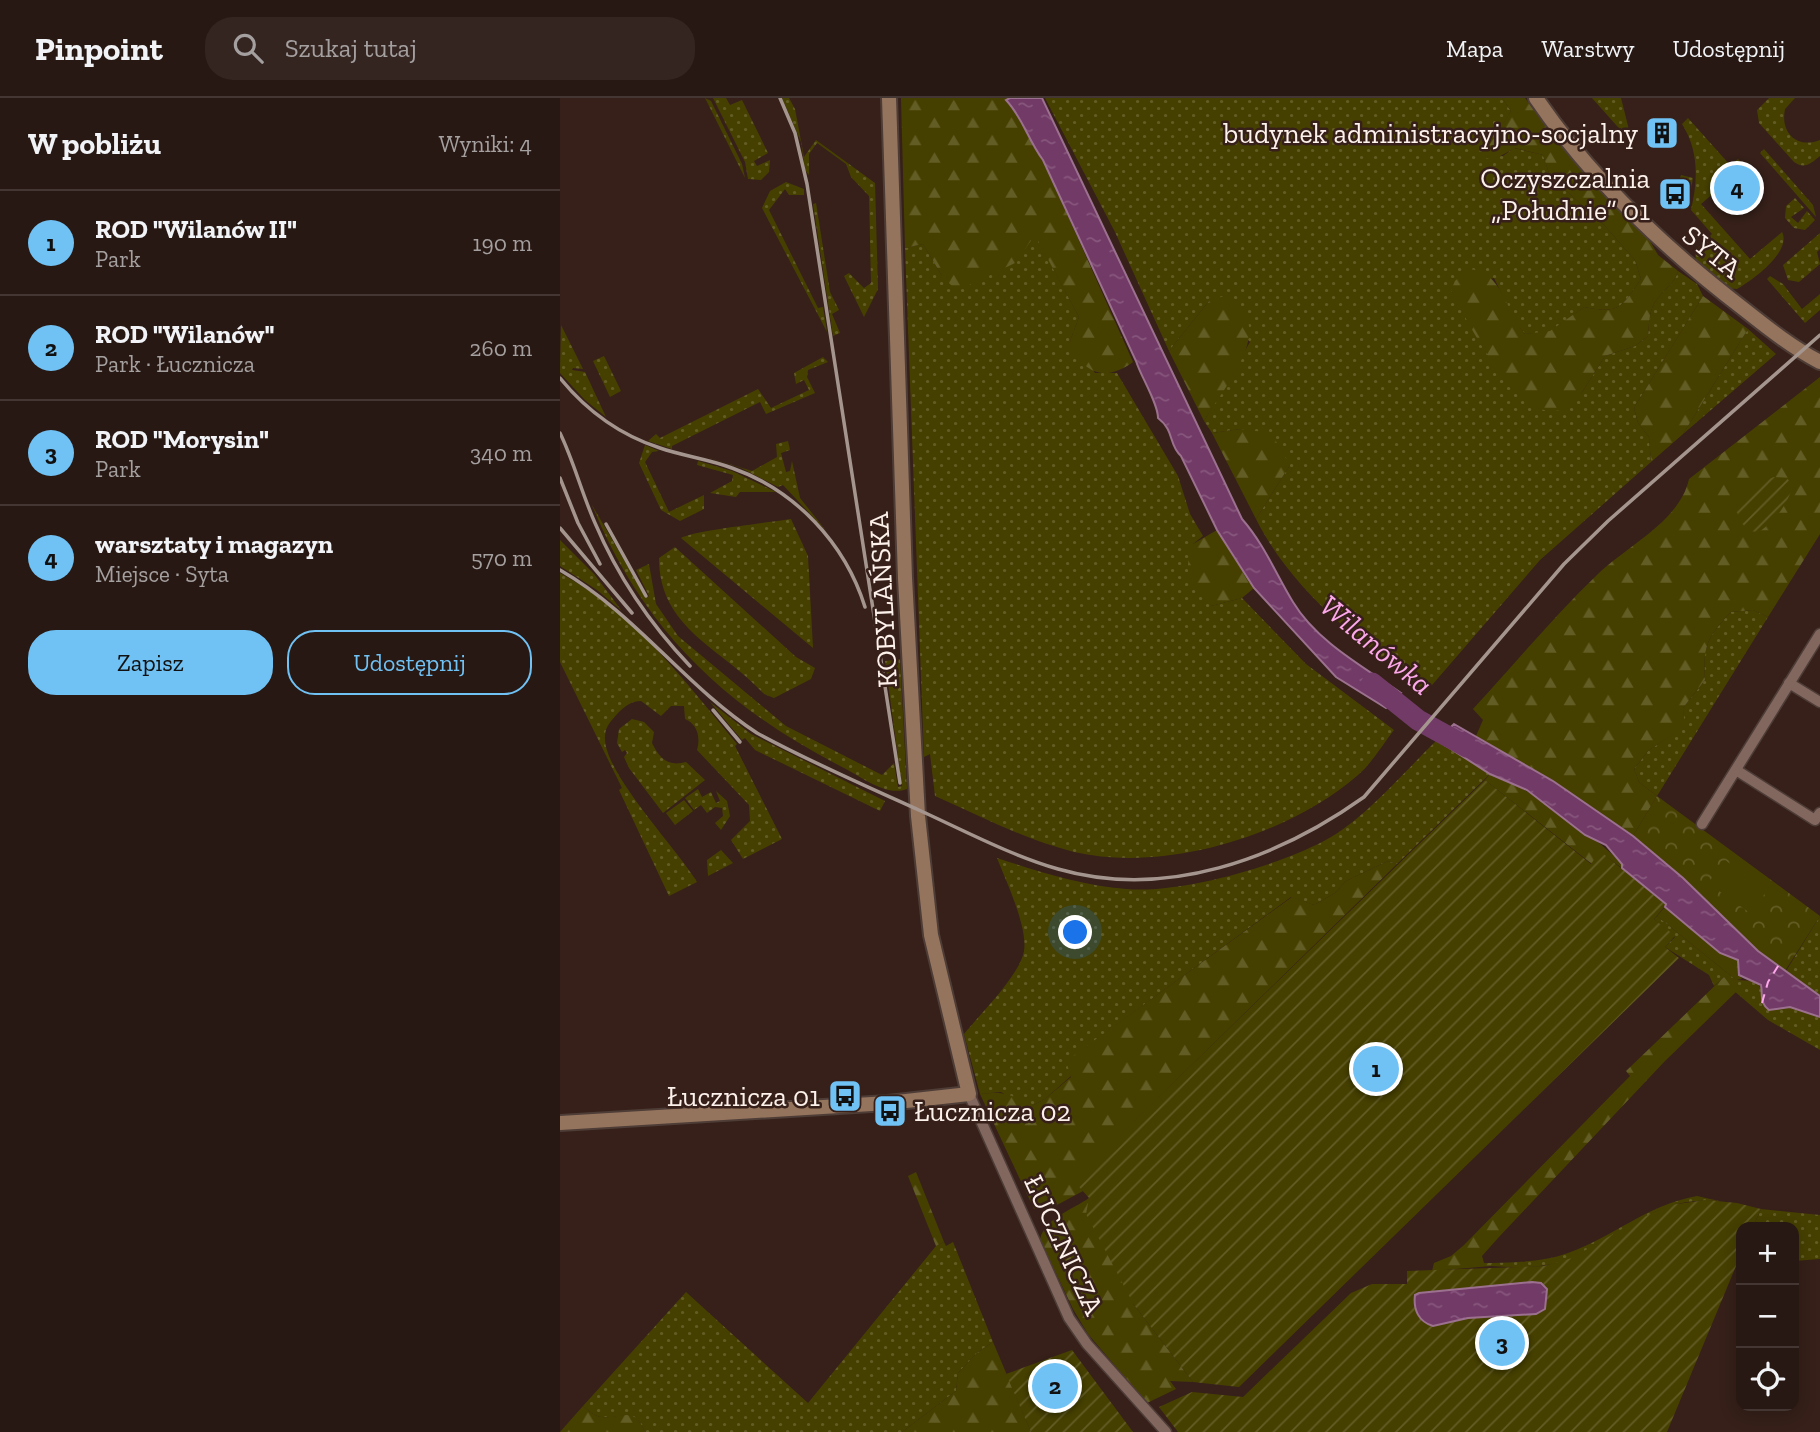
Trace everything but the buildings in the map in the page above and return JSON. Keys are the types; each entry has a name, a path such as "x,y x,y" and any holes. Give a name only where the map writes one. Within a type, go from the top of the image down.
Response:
{"street":[{"name":"KOBYLAŃSKA","path":"889,98 905,578 918,816 931,935 969,1094"},
{"name":"SYTA","path":"1536,98 1559,128 1663,245 1786,342 1820,362"},
{"path":"1702,824 1820,634"},
{"path":"1789,683 1820,702"},
{"path":"1736,770 1815,820 1820,813"},
{"path":"560,1123 888,1103 969,1094"},
{"name":"ŁUCZNICZA","path":"969,1094 1069,1318 1087,1344 1166,1432"}],"green space":[{"path":"705,98 711,101 742,164 745,178"},
{"path":"713,98 726,98 730,105 742,100 768,153 754,161 757,166 770,160 769,172 761,180 748,179 745,162"},
{"path":"782,98 789,98 795,109 804,157 816,140 875,183 878,289 864,317 844,276 849,273 864,288 871,283 869,196 851,177 846,164 817,143 809,154 809,175 805,170 801,142"},
{"path":"901,98 1010,98 1006,100 1043,160 1133,362 1113,372 1103,373 1081,361 1070,341 1079,317 1035,235 1015,263 957,291 942,276 923,244 905,248"},
{"path":"1045,98 1502,98 1511,111 1483,157 1503,156 1514,148 1543,155 1550,176 1604,225 1635,260 1641,279 1629,297 1618,307 1605,310 1584,307 1550,332 1525,334 1516,323 1494,278 1451,290 1482,345 1581,394 1605,356 1635,346 1648,336 1653,306 1678,271 1697,284 1703,296 1634,408 1638,423 1649,437 1651,462 1540,560 1426,692 1331,615 1290,571 1272,546 1256,519 1290,465 1241,429 1212,433 1204,421 1250,342 1209,301 1169,351 1115,232"},
{"path":"1502,98 1525,98 1550,132 1647,236 1658,255 1678,271 1653,306 1648,336 1635,346 1605,356 1581,394 1561,411 1533,407 1510,386 1487,354 1451,290 1455,281 1468,269 1480,271 1489,277 1496,284 1525,334 1550,331 1584,307 1605,310 1618,307 1629,297 1641,279 1635,260 1604,225 1550,176 1543,155 1515,148 1493,160 1482,157 1511,111"},
{"path":"1592,98 1621,98 1630,134 1625,135"},
{"path":"1769,98 1795,98 1785,109 1785,125 1792,137 1798,140 1820,140 1820,156 1811,163 1801,165 1794,162 1759,123 1757,110"},
{"path":"1688,118 1730,165 1738,159 1745,166 1701,204 1750,259 1782,232 1784,240 1776,256 1761,272 1737,289 1728,288 1696,263 1695,251 1712,234 1691,210 1696,166 1692,145 1682,124"},
{"path":"1764,149 1813,205 1816,217 1760,153"},
{"path":"1681,175 1693,178 1688,207 1675,190"},
{"path":"786,182 804,189 804,195 789,195 785,189 769,210 818,308 823,307 827,332 762,208 770,191"},
{"path":"1795,198 1804,208 1791,217 1798,223 1807,211 1815,220 1805,230 1794,228 1785,218 1786,206"},
{"path":"816,203 830,292 839,310 832,314 840,333 833,336 813,204"},
{"path":"1820,233 1820,249 1817,252 1820,264 1799,282 1788,280 1783,265"},
{"path":"1035,234 1079,317 1070,341 1095,373 1117,373 1178,476 1190,514 1203,536 1193,544 1211,606 1242,598 1306,664 1394,730 1358,775 1297,816 1261,832 1185,853 1109,857 1074,852 1038,841 935,796 930,754 924,757 905,248 923,244 942,276"},
{"path":"1770,276 1783,284 1802,309 1820,294 1820,310 1805,323 1767,279"},
{"path":"1224,296 1241,308 1248,322 1249,338 1235,373 1204,421 1169,351 1209,301"},
{"path":"1703,296 1748,329 1683,434 1651,462 1649,437 1638,423 1634,408"},
{"path":"561,325 583,369 572,370 585,372 606,417 585,400 560,373"},
{"path":"1748,329 1776,354 1683,434"},
{"path":"604,356 621,391 610,397 593,361"},
{"path":"823,357 828,362 808,370 807,377 815,393 766,414 760,402 672,446 672,449 648,441 656,434 660,438 758,389 771,408 809,390 804,380 796,384 794,373"},
{"path":"1820,377 1820,534 1768,617 1753,610 1731,612 1712,636 1706,650 1705,680 1683,708 1685,726 1648,751 1634,769 1639,782 1657,796 1633,836 1553,781 1476,736 1483,720 1473,709 1566,607 1598,574 1664,520 1684,494 1689,479"},
{"path":"1241,429 1271,433 1290,465 1256,519 1212,433"},
{"path":"788,441 790,450 781,453 786,472 790,471 792,461 800,498 827,532 783,485 778,487 741,468 700,455 752,471 777,457 776,444"},
{"path":"645,445 659,451 652,452 645,462 669,512 704,495 704,509 680,521 661,510 639,463"},
{"path":"698,461 732,471 776,492 740,492 736,497 710,493 732,481 733,475 697,465"},
{"path":"1774,477 1787,478 1793,486 1787,500 1780,512 1759,532 1749,531 1738,519 1737,506 1763,481"},
{"path":"592,505 646,598 649,596 636,570 649,564 656,604 678,636 786,726 882,775 894,763 898,787 902,786 885,661 900,659 907,789 891,790 866,781 801,745 726,691 692,660 636,590 612,549"},
{"path":"791,519 808,556 813,648 681,538"},
{"path":"1217,530 1254,588 1242,598 1211,606 1193,584 1188,564 1193,544"},
{"path":"560,540 594,574 622,611 597,590 560,566"},
{"path":"675,547 796,657 815,668 811,679 774,698 764,694 696,635 681,620 670,603 662,582 659,558"},
{"path":"560,573 611,607 656,650 698,696 737,744 735,746 782,839 743,859 731,840 750,821 749,805 697,750 697,731 685,719 684,706 671,706 661,716 641,701 631,703 618,713 605,732 607,751 627,788 697,882 669,896 619,790 622,788 560,662"},
{"path":"1753,610 1768,617 1657,796 1639,782 1634,769 1648,751 1684,726 1683,708 1705,680 1706,650 1717,628 1731,612"},
{"path":"710,702 751,734 885,801 880,811 755,750 745,738 742,740"},
{"path":"632,719 644,722 654,732 652,743 661,757 674,763 686,762 705,780 663,813 629,768 624,757 627,753 625,750 622,752 617,743 619,729"},
{"path":"1437,740 1490,774 1397,864 1388,861 1346,881 1335,893 1314,905 1291,897 1067,1061 1071,1076 1045,1099 1028,1108 1001,1092 980,1094 964,1034 1007,983 1024,951 1020,917 997,858 1077,881 1126,889 1174,887 1231,875 1286,858 1345,828"},
{"path":"1490,774 1519,787 1559,813 1613,855 1622,864 1622,868 1600,852 1592,864 1485,780"},
{"path":"1485,780 1591,864 1600,851 1666,905 1654,919 1675,936 1665,947 1679,958 1239,1387 1193,1382 1134,1305 1086,1214 1089,1198 1073,1180"},
{"path":"698,789 702,797 711,792 716,803 720,801 716,791 727,801 730,816 721,830 715,823 723,816 722,808 715,807 707,813 701,805 694,810 685,798"},
{"path":"1657,796 1820,916 1785,971 1758,951 1683,878 1633,836"},
{"path":"684,800 693,811 675,825 666,813"},
{"path":"721,850 733,863 708,876 707,860"},
{"path":"1725,860 1767,891 1750,913 1708,883"},
{"path":"1388,861 1397,864 1074,1180 1083,1191 1055,1206 1034,1209 980,1094 1006,1094 1028,1108 1045,1099 1071,1077 1066,1061 1292,897 1314,905 1335,893 1346,881"},
{"path":"1665,907 1720,953 1738,960 1739,975 1742,979 1736,980 1657,916"},
{"path":"1657,916 1736,980 1755,981 1778,1009 1790,1007 1820,1017 1820,1050 1768,1020 1726,984 1724,977 1714,986 1709,975 1665,947 1675,937 1654,919"},
{"path":"1820,916 1820,996 1786,971"},
{"path":"1724,977 1736,992 1664,1062 1498,1238 1482,1256 1484,1263 1492,1263 1491,1266 1432,1271 1434,1263 1451,1256 1464,1245 1630,1076 1626,1071"},
{"path":"916,1172 944,1242 936,1246 908,1176"},
{"path":"1697,1196 1719,1201 1695,1201 1656,1211 1591,1250 1561,1262 1531,1267 1491,1266 1492,1263 1540,1260 1568,1253 1662,1206"},
{"path":"1089,1198 1134,1305 1193,1382 1170,1381 1176,1389 1147,1403 1088,1334 1073,1309 1040,1239 1047,1225"},
{"path":"1706,1200 1761,1209 1755,1222 1736,1222 1736,1266 1667,1432 1178,1432 1159,1407 1192,1392 1243,1397 1351,1293 1372,1284 1407,1284 1407,1271 1544,1266 1572,1258 1639,1219 1670,1205"},
{"path":"1761,1209 1820,1215 1820,1259 1799,1261 1799,1222 1755,1222"},
{"path":"944,1242 946,1246 953,1242 993,1342 978,1352 958,1373 956,1391 902,1432 645,1432 632,1416 599,1417 583,1406 686,1292 808,1403 936,1246"},
{"path":"993,1342 1031,1432 902,1432 956,1391 958,1373 978,1352"},
{"path":"1072,1350 1133,1432 1031,1432 1006,1374"},
{"path":"583,1406 599,1417 632,1416 645,1432 560,1432"}],"water":[{"path":"1042,98 1242,519 1303,616 1342,653 1401,693 1386,708 1336,677 1254,588 1217,530 1167,428 1158,418 1152,398 1043,160 1006,100"},
{"path":"1454,724 1553,781 1633,836 1683,878 1758,951 1820,996 1820,1017 1790,1007 1769,1010 1763,1001 1761,985 1739,975 1738,960 1720,953 1665,907 1666,904 1622,868 1622,864 1606,845 1585,835 1527,790 1490,774 1437,740"},
{"path":"1541,1283 1547,1289 1545,1309 1536,1314 1468,1318 1433,1326 1418,1315 1415,1306 1415,1295 1419,1293"}],"waterway":[{"name":"Wilanówka","path":"1372,683 1418,720 1467,747"}],"ferry route":[{"path":"1762,1003 1768,982 1780,963"}],"railway":[{"path":"780,98 795,133 807,184 900,783"},
{"path":"560,570 612,607 731,714 757,733 797,754 989,843 1058,869 1099,877 1139,880 1179,876 1219,868 1295,839 1364,797 1564,564 1608,521 1820,335"},
{"path":"560,378 593,411 631,436 669,451 732,468 777,490 815,522 831,541 845,561 865,607"},
{"path":"560,433 590,512 614,562 648,617 690,666"},
{"path":"560,478 578,523 600,564"},
{"path":"606,524 646,596"},
{"path":"560,528 632,613"},
{"path":"713,710 740,742"}],"place":[{"name":"budynek administracyjno-socjalny","path":"1662,133"},
{"name":"warsztaty i magazyn","path":"1737,188"},
{"name":"Oczyszczalnia „Południe” 01","path":"1675,194"},
{"name":"ROD \"Wilanów II\"","path":"1376,1069"},
{"name":"Łucznicza 01","path":"845,1096"},
{"name":"Łucznicza 02","path":"890,1111"},
{"name":"ROD \"Morysin\"","path":"1502,1343"},
{"name":"ROD \"Wilanów\"","path":"1055,1386"}]}
